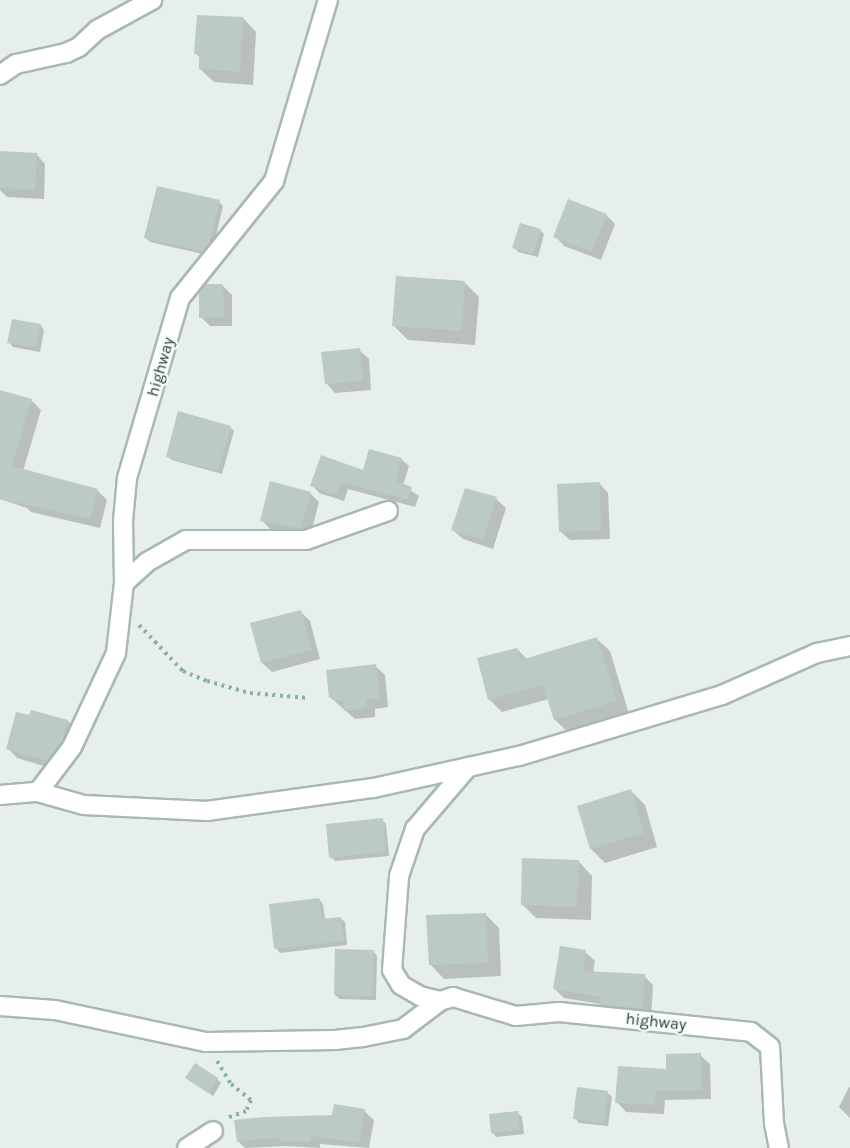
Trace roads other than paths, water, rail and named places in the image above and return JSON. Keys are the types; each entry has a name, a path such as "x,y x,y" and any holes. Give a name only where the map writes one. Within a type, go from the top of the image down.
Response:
{"street":[{"path":"0,75 16,64 66,53 79,47 97,30 152,0"},
{"name":"highway","path":"38,792 72,747 116,653 124,583 123,521 127,478 180,298 274,181 328,0"},
{"path":"124,583 147,562 186,540 306,540 388,511"},
{"path":"0,795 38,792 84,805 207,811 373,788 519,756 722,694 817,653 850,646"},
{"name":"highway","path":"468,767 416,829 399,876 392,970 401,985 420,996 440,1000 453,997 516,1016 559,1011 751,1032 770,1047 774,1123 779,1148"},
{"path":"0,1006 55,1010 206,1042 335,1040 363,1037 404,1029 440,1000"},
{"path":"187,1148 211,1136"}]}
